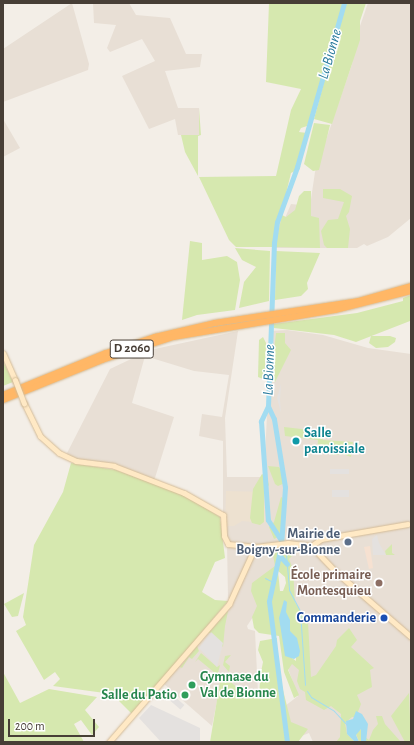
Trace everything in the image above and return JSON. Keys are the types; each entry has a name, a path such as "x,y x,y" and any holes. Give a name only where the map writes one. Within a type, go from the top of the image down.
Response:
{"highway":[{"name":"D 2060","path":"331,308 411,286"},
{"name":"D 2060","path":"3,395 106,354 155,337 200,326 275,317 331,308 411,291"},
{"name":"D 2060","path":"3,400 151,343 195,332 267,318"}],"street":[{"path":"3,353 40,436 66,457 114,466 184,493 223,515 224,536 228,544 255,547 278,544 313,544 408,524"},
{"path":"313,544 336,572 411,637"},
{"path":"110,742 229,604 255,547"}],"shaded area":[{"path":"72,3 89,64 88,70 3,102 3,49"},
{"path":"93,3 129,3 136,15 170,18 186,54 202,54 200,67 165,71 178,108 199,108 199,135 178,135 175,119 149,129 122,76 155,61 142,39 110,52 107,48 116,25 94,23"},
{"path":"368,3 411,3 411,218 388,237 367,246 364,244 357,248 274,248 281,217 285,218 291,204 310,206 315,172 352,64 360,26"},
{"path":"3,119 20,148 3,157"},
{"path":"287,330 323,335 368,348 411,354 411,742 313,742 309,733 289,741 285,706 298,696 286,663 304,660 289,563 275,571 257,611 247,626 248,629 255,631 259,715 217,701 212,726 164,684 232,601 228,598 227,543 223,515 223,441 199,436 202,414 222,417 229,375 194,371 145,356 132,403 174,417 154,481 114,466 77,460 66,455 110,369 150,350 238,331 225,418 227,477 264,477 271,331"},
{"path":"281,384 280,400 281,413 277,398"},
{"path":"330,469 349,469 349,474 330,474"},
{"path":"332,490 349,490 349,497 332,497"},
{"path":"226,491 265,492 265,523 242,521 234,526 225,526"},
{"path":"377,535 379,543 386,555 373,555 372,539"},
{"path":"370,546 373,568 369,569 364,547"},
{"path":"211,632 223,643 217,667 199,648"},
{"path":"167,690 184,705 180,710 163,695"},
{"path":"151,705 200,728 200,742 161,742 139,718"}],"green space":[{"path":"269,3 366,3 360,21 360,40 332,124 314,119 335,42 334,39 331,39 323,83 307,126 301,128 299,132 307,133 295,171 291,173 273,247 236,247 229,240 199,177 276,176 291,110 301,89 266,82"},
{"path":"199,108 201,135 198,136 198,176 185,152 181,135 199,135"},
{"path":"314,123 330,125 319,170 313,171 304,164"},
{"path":"323,189 340,189 352,196 349,212 346,216 350,229 348,248 327,248 324,245 321,231 328,220 338,219 344,202 323,198"},
{"path":"304,191 311,191 311,216 319,218 320,248 275,247 282,215 286,217 295,210 299,196"},
{"path":"190,241 202,243 202,260 227,256 237,262 240,280 235,310 197,315 182,320"},
{"path":"235,248 270,251 269,301 239,308 244,282 256,267 242,260"},
{"path":"276,251 320,253 307,283 308,289 301,296 275,300"},
{"path":"411,295 411,323 410,321 356,342 334,335 274,328 274,324 357,313 403,301 403,298"},
{"path":"276,333 285,333 285,343 291,350 275,382 271,381 271,376"},
{"path":"371,336 390,336 396,338 395,342 388,347 376,348 369,343"},
{"path":"263,337 266,343 265,376 263,379 258,377 259,340"},
{"path":"3,361 13,382 3,386"},
{"path":"284,427 319,431 323,440 353,442 351,457 343,454 332,455 323,450 317,453 318,440 285,436"},
{"path":"71,463 116,470 184,495 220,517 225,558 215,562 202,592 215,600 228,601 133,715 112,694 53,686 60,679 55,672 44,680 16,631 26,625 23,617 34,545 63,492"},
{"path":"268,466 279,467 286,478 285,483 278,486 275,484"},
{"path":"262,474 267,477 269,485 264,491 264,522 260,525 252,523 250,518 253,489"},
{"path":"281,497 285,499 286,508 283,535 274,539 269,527 274,522"},
{"path":"392,544 392,553 395,555 386,555 385,551"},
{"path":"283,547 287,553 293,555 289,559 293,569 295,602 308,622 311,677 316,675 336,646 337,640 349,628 357,640 351,647 374,668 370,670 372,687 357,695 361,704 356,717 352,717 345,723 347,734 355,742 336,742 340,737 341,714 331,706 324,710 306,700 305,692 300,689 297,681 299,670 292,664 288,670 299,695 294,698 284,672 279,636 259,633 254,628 252,617 257,606 251,591 252,583 275,566 273,555 260,548","holes":["278,571 285,577 286,583 283,591 280,591","291,637 296,658 296,661 288,655"]},
{"path":"24,593 18,616 12,617 4,604"},
{"path":"228,611 223,647 211,633 208,633"},
{"path":"277,638 278,670 291,722 308,729 298,742 210,742 221,676 224,676 242,692 259,698 260,681 257,675 261,672 263,662 258,650 260,641"},
{"path":"197,646 199,651 192,659 189,657 182,668 180,667"},
{"path":"201,653 217,667 220,665 216,682 208,681 215,673 198,659 195,662"},
{"path":"231,655 225,662 230,666 229,672 223,665 225,656"},
{"path":"3,672 20,703 49,689 97,697 85,710 99,727 92,735 81,720 74,724 84,742 3,742"},
{"path":"409,693 411,742 405,742 391,716"},
{"path":"376,716 382,716 385,724 401,742 359,742 355,731 362,729 364,736 369,740 373,730 378,724"}],"water":[{"path":"284,600 287,602 286,612 290,620 290,631 297,638 300,651 299,656 294,659 285,656 279,618"},
{"path":"356,711 362,714 368,724 366,742 361,742 361,729 356,735 359,742 355,742 347,734 346,721 353,719"}],"waterway":[{"name":"La Bionne","path":"287,742 269,601 281,546 285,487 274,419 268,406 274,243 277,222 297,167 344,3"},
{"path":"268,406 261,421 268,520 281,540"},
{"path":"281,546 286,554 289,590 300,611 305,685"},
{"path":"279,555 287,564"},
{"path":"265,578 273,582"},
{"path":"307,691 311,697 334,711 346,724"}],"place":[{"name":"Salle paroissiale","path":"296,441"},
{"name":"Mairie de Boigny-sur-Bionne","path":"348,542"},
{"name":"École primaire Montesquieu","path":"379,583"},
{"name":"Commanderie","path":"384,618"},
{"name":"Gymnase du Val de Bionne","path":"192,685"},
{"name":"Salle du Patio","path":"185,695"}]}
